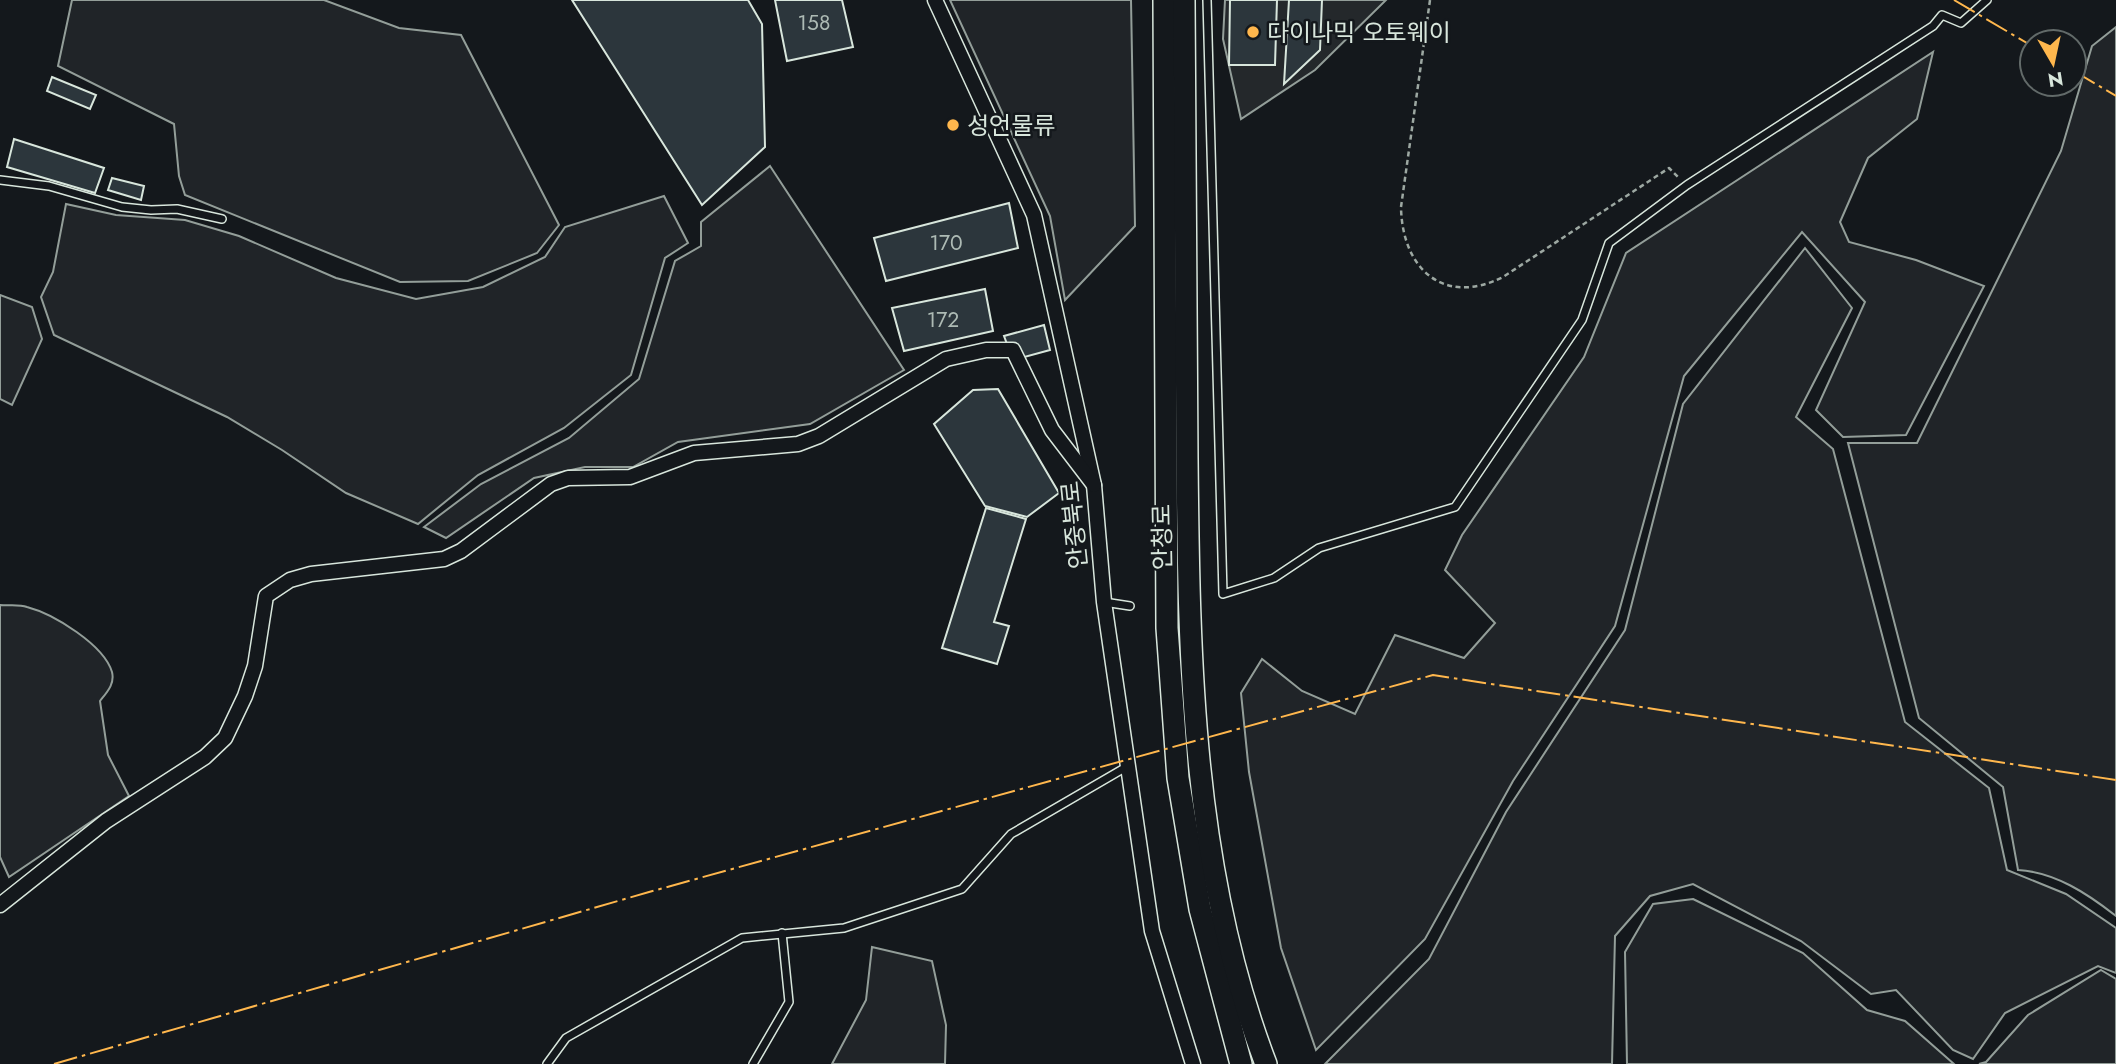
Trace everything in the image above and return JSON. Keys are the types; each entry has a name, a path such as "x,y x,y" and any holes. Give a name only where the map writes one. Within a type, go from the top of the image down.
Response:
{"street":[{"name":"안중북로","path":"935,0 1034,215 1094,485 1104,602 1152,931 1193,1064"},
{"name":"안청로","path":"1164,0 1167,628 1177,764 1200,909 1241,1064"},
{"name":"안청로","path":"1184,0 1189,636 1203,796 1222,925 1247,1015 1266,1064"},
{"path":"0,905 106,821 205,757 225,738 245,696 255,666 266,596 290,580 311,574 444,559 461,551 551,484 568,478 630,477 694,453 798,444 818,436 946,359 986,350 1013,349 1052,430 1094,485"}],"lane":[{"path":"1207,0 1223,594 1274,578 1319,548 1455,507 1582,320 1609,243 1687,185 1933,26 1942,15 1961,23 1987,0"},
{"path":"0,180 49,186 122,207 177,209 222,219"},
{"path":"1104,602 1130,606"},
{"path":"547,1064 566,1038 742,938 844,928 962,889 1010,834 1128,766"},
{"path":"753,1064 789,1002 782,933"}],"path":[{"path":"1430,0 1401,207 1401,227 1414,258 1432,281 1455,288 1481,288 1503,278 1669,168 1687,185"}],"shaded area":[{"path":"72,0 324,0 399,28 461,35 559,225 537,253 468,281 400,282 185,195 179,176 174,124 58,66"},
{"path":"950,0 1131,0 1135,226 1065,300 1050,216"},
{"path":"1225,0 1386,0 1315,70 1241,119 1223,39"},
{"path":"2116,27 2116,916 2082,892 2058,880 2018,870 2003,787 1919,718 1848,443 1917,443 2061,151 2077,98 2088,98 2088,60 2092,46"},
{"path":"1933,52 1917,119 1868,158 1840,222 1849,242 1916,260 1984,286 1906,435 1843,437 1816,410 1865,302 1802,232 1684,376 1615,626 1513,781 1425,939 1316,1050 1281,948 1249,772 1241,693 1262,659 1302,691 1355,714 1395,635 1464,658 1495,623 1445,570 1462,535 1584,357 1626,253"},
{"path":"770,166 904,370 810,424 678,442 633,467 585,467 534,478 446,538 424,527 481,484 569,438 639,379 675,261 701,246 701,222"},
{"path":"664,196 688,243 665,258 631,375 564,428 478,475 418,524 346,493 227,417 54,335 41,297 53,272 66,204 116,215 185,220 239,236 336,278 416,299 483,287 545,257 565,227"},
{"path":"1805,248 1852,308 1796,417 1833,449 1905,722 1989,788 2007,870 2066,894 2116,928 2116,973 2098,966 2005,1013 1973,1059 1953,1050 1896,990 1871,994 1801,941 1693,884 1650,896 1615,936 1612,1064 1325,1064 1429,959 1506,812 1625,630 1683,404"},
{"path":"0,295 32,307 42,339 12,405 0,399"},
{"path":"0,605 24,606 51,616 89,641 107,662 112,672 112,680 110,688 100,701 108,755 129,796 9,877 0,857"},
{"path":"1693,899 1803,953 1867,1010 1905,1021 1954,1064 1627,1064 1625,952 1653,904"},
{"path":"872,947 932,961 946,1025 945,1064 832,1064 866,1000"},
{"path":"2101,970 2116,979 2116,1064 1979,1064 1986,1062 2028,1015"}],"building":[{"path":"572,0 748,0 762,24 765,147 702,205"},
{"path":"775,0 842,0 853,47 787,61"},
{"name":"다이나믹 오토웨이","path":"1230,0 1277,0 1275,65 1229,65"},
{"path":"1289,0 1322,0 1320,50 1284,84"},
{"path":"52,77 96,95 90,109 47,91"},
{"path":"14,139 104,168 95,193 7,167"},
{"path":"112,178 144,186 141,200 108,190"},
{"path":"1009,203 1018,248 886,281 874,238"},
{"path":"985,289 993,331 904,351 892,308"},
{"path":"1044,325 1050,350 1013,360 1004,336"},
{"path":"998,389 1059,493 1027,517 985,506 934,424 973,390"},
{"path":"986,508 1026,519 994,622 1009,626 997,664 942,648"}],"power":[{"path":"1954,0 2018,38"},
{"path":"2088,79 2116,96"},
{"path":"54,1064 649,892 1433,675 2116,780"}],"place":[{"name":"다이나믹 오토웨이","path":"1253,32"},
{"name":"성언물류","path":"953,125"}]}
